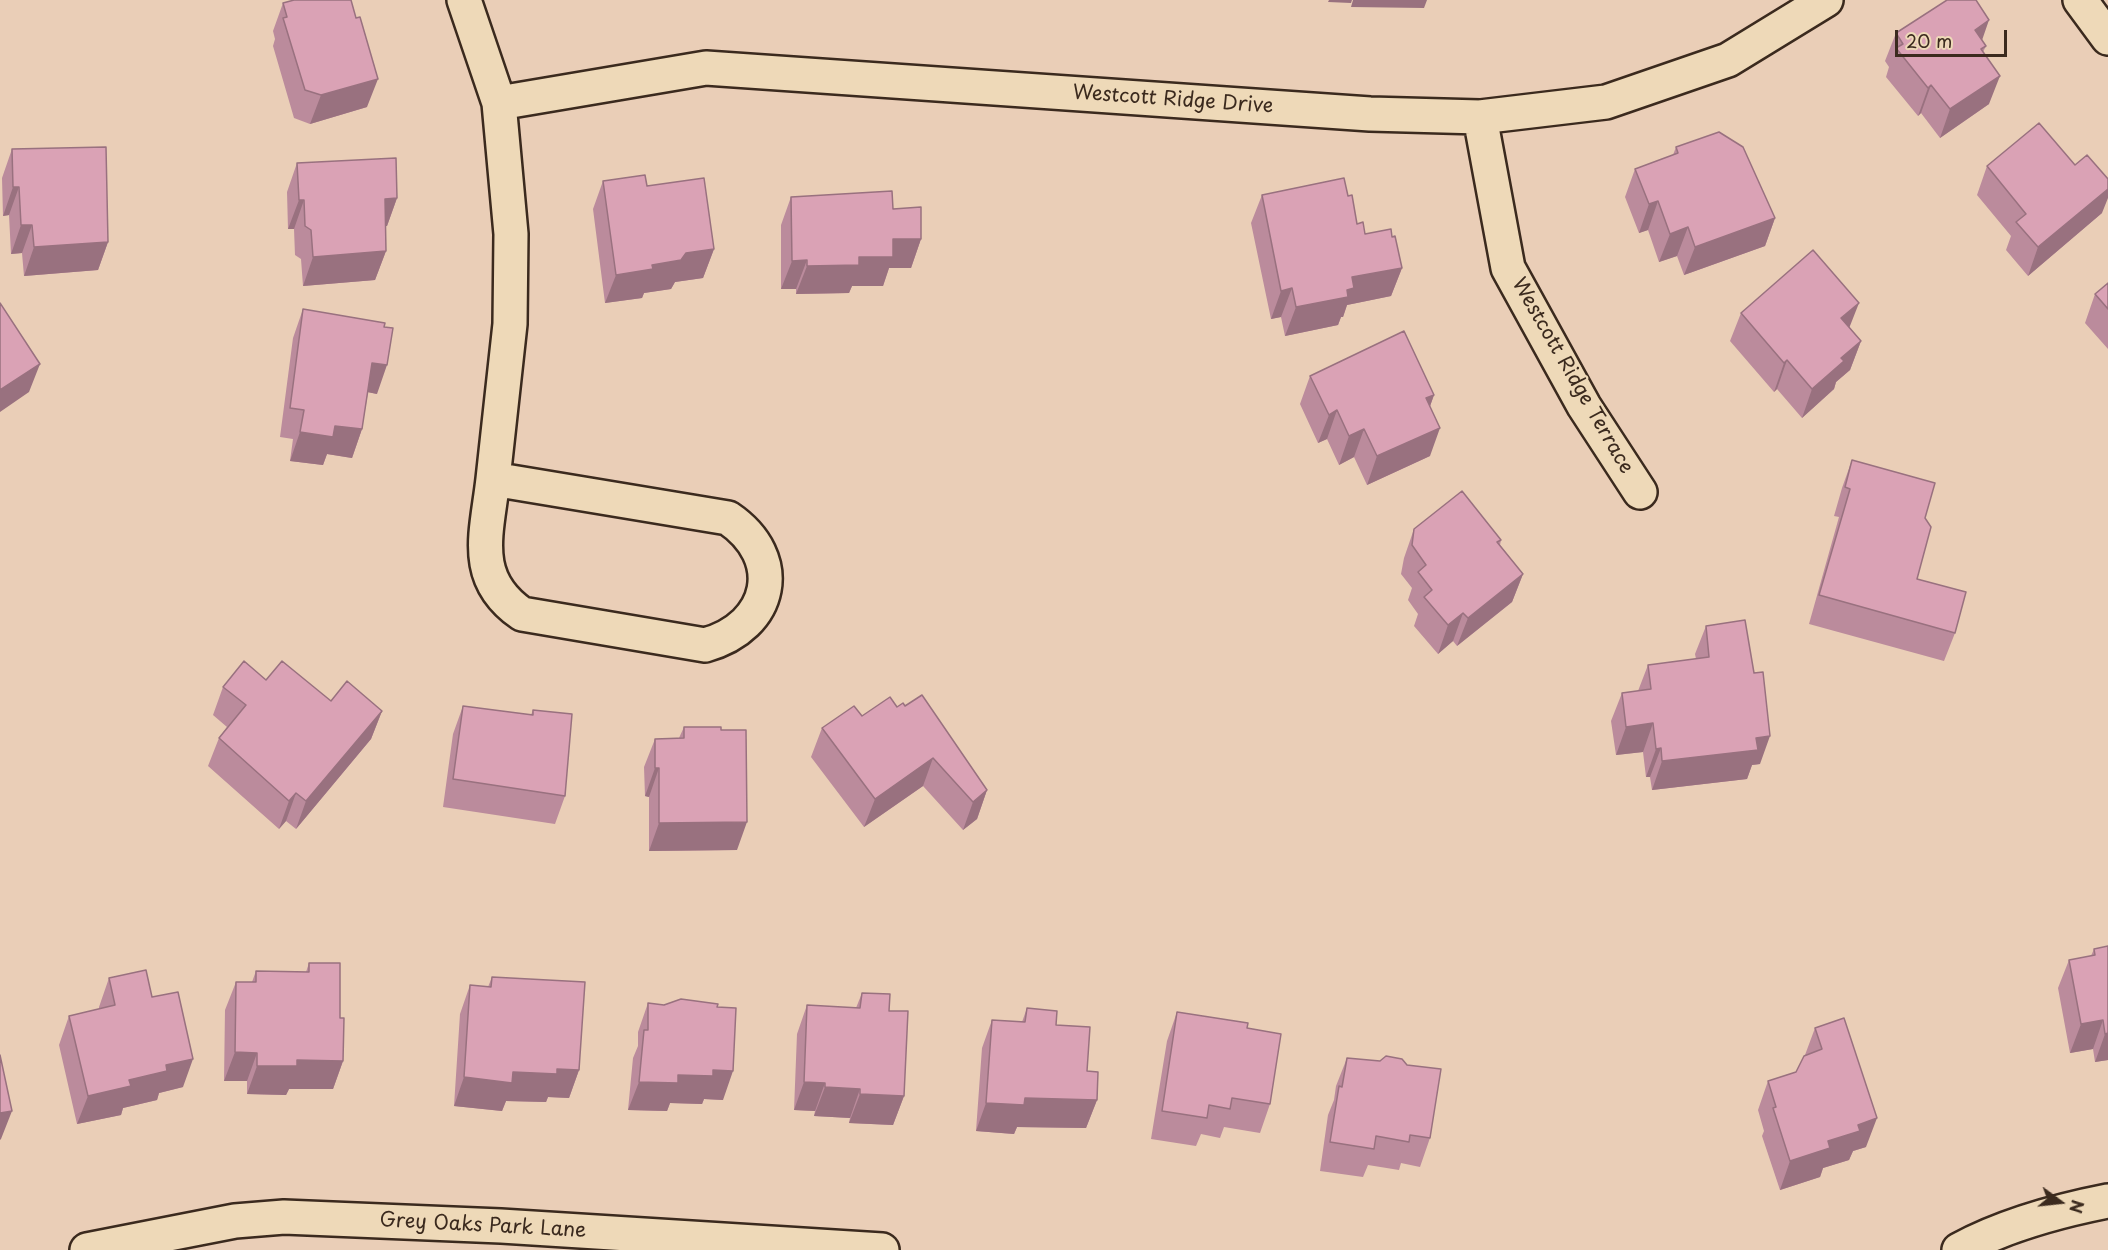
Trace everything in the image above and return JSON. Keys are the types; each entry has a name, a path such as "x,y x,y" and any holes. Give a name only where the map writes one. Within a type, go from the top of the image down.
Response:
{"street":[{"path":"464,0 499,103 511,234 510,324 493,479 485,552 487,571 494,589 506,604 522,614 705,645 723,640 740,630 752,616 761,599 765,580 763,561 756,543 744,528 728,518 493,479"},
{"name":"Westcott Ridge Drive","path":"499,103 706,69 1370,114 1480,117 1606,102 1728,60 1826,0"},
{"path":"2080,0 2108,38"},
{"name":"Westcott Ridge Terrace","path":"1480,117 1508,268 1584,406 1640,492"},
{"path":"1959,1250 1986,1235 2067,1209 2108,1201"},
{"name":"Grey Oaks Park Lane","path":"87,1250 235,1221 284,1217 500,1238 882,1250"}],"building":[{"path":"294,0 351,0 356,18 360,17 378,79 321,95 305,90 283,18 287,17 283,3"},
{"path":"1947,0 1976,0 1989,20 1975,30 1986,46 1981,49 2000,76 1950,109 1931,85 1928,88 1896,48 1903,44 1896,33"},
{"path":"2039,123 2075,165 2087,155 2108,179 2108,189 2038,247 2016,222 2026,214 1987,166"},
{"path":"1719,132 1743,147 1775,218 1695,247 1688,227 1670,234 1658,201 1649,204 1635,169 1678,153 1676,147"},
{"path":"106,147 108,242 34,247 32,225 21,225 19,187 13,187 12,149"},
{"path":"396,158 397,198 385,199 386,251 313,257 311,230 305,226 304,200 299,200 297,163"},
{"path":"645,175 647,186 704,178 714,249 686,253 681,260 652,265 653,269 616,275 603,181"},
{"path":"1344,178 1348,196 1352,195 1357,224 1363,222 1365,234 1391,229 1392,237 1395,236 1402,268 1352,277 1354,288 1347,290 1348,297 1296,307 1292,288 1281,291 1262,195"},
{"path":"892,191 893,209 921,207 921,239 893,239 893,257 859,257 859,265 807,266 807,260 792,261 791,197"},
{"path":"1813,250 1859,303 1841,318 1861,341 1841,358 1844,361 1812,389 1787,360 1784,363 1741,313"},
{"path":"2108,283 2108,309 2095,294"},
{"path":"0,303 40,364 0,390"},
{"path":"303,309 385,323 384,327 393,328 387,365 372,363 362,429 335,426 333,437 300,432 304,410 290,408"},
{"path":"1404,331 1434,395 1426,398 1440,428 1377,456 1364,429 1349,436 1337,410 1329,415 1310,376"},
{"path":"1852,460 1935,483 1925,518 1931,527 1917,579 1966,592 1955,633 1819,595 1850,489 1845,487"},
{"path":"1462,491 1501,540 1497,542 1523,574 1468,618 1463,613 1448,625 1424,597 1432,590 1418,572 1426,565 1412,545 1414,529"},
{"path":"1745,620 1754,673 1763,672 1770,736 1756,738 1758,750 1662,761 1661,748 1656,749 1653,723 1626,727 1622,693 1651,689 1648,665 1709,657 1706,626"},
{"path":"244,661 266,680 282,661 331,701 347,681 382,711 306,801 296,793 289,801 219,738 246,705 223,687"},
{"path":"922,695 987,790 973,802 933,758 875,799 822,728 854,706 862,716 890,697 897,707 903,703 905,706"},
{"path":"463,706 533,715 533,710 572,714 565,796 453,779"},
{"path":"684,727 746,730 747,822 659,823 659,768 655,768 655,739 684,738"},
{"path":"2108,946 2108,1033 2105,1034 2103,1020 2081,1024 2069,960 2095,955 2094,949"},
{"path":"309,963 340,963 340,1018 344,1018 343,1061 297,1060 297,1066 257,1066 257,1053 235,1052 236,982 256,982 256,971 309,972"},
{"path":"146,970 152,997 178,992 193,1059 166,1065 167,1071 129,1080 131,1086 88,1096 69,1016 115,1005 109,978"},
{"path":"492,977 585,982 579,1070 557,1069 557,1074 513,1072 512,1083 464,1077 470,985 491,987"},
{"path":"862,993 890,994 889,1011 908,1011 904,1096 860,1094 860,1089 825,1087 825,1083 804,1082 807,1005 860,1008"},
{"path":"681,999 718,1004 717,1007 736,1008 733,1071 713,1070 713,1076 678,1075 678,1083 639,1082 644,1030 648,1030 648,1003 664,1005"},
{"path":"1027,1008 1057,1011 1056,1025 1090,1027 1087,1071 1098,1072 1097,1100 1025,1098 1024,1105 986,1103 992,1020 1025,1022"},
{"path":"1177,1012 1248,1023 1247,1028 1281,1034 1270,1104 1232,1098 1230,1109 1209,1105 1207,1118 1162,1111"},
{"path":"1844,1018 1877,1118 1858,1125 1860,1131 1828,1141 1830,1148 1790,1161 1773,1108 1776,1107 1768,1081 1796,1072 1804,1056 1822,1049 1815,1028"},
{"path":"0,1055 12,1111 0,1113"},
{"path":"1386,1056 1402,1059 1407,1065 1441,1069 1430,1138 1410,1135 1409,1142 1376,1136 1374,1149 1330,1142 1339,1086 1342,1087 1347,1058 1380,1061"}]}
